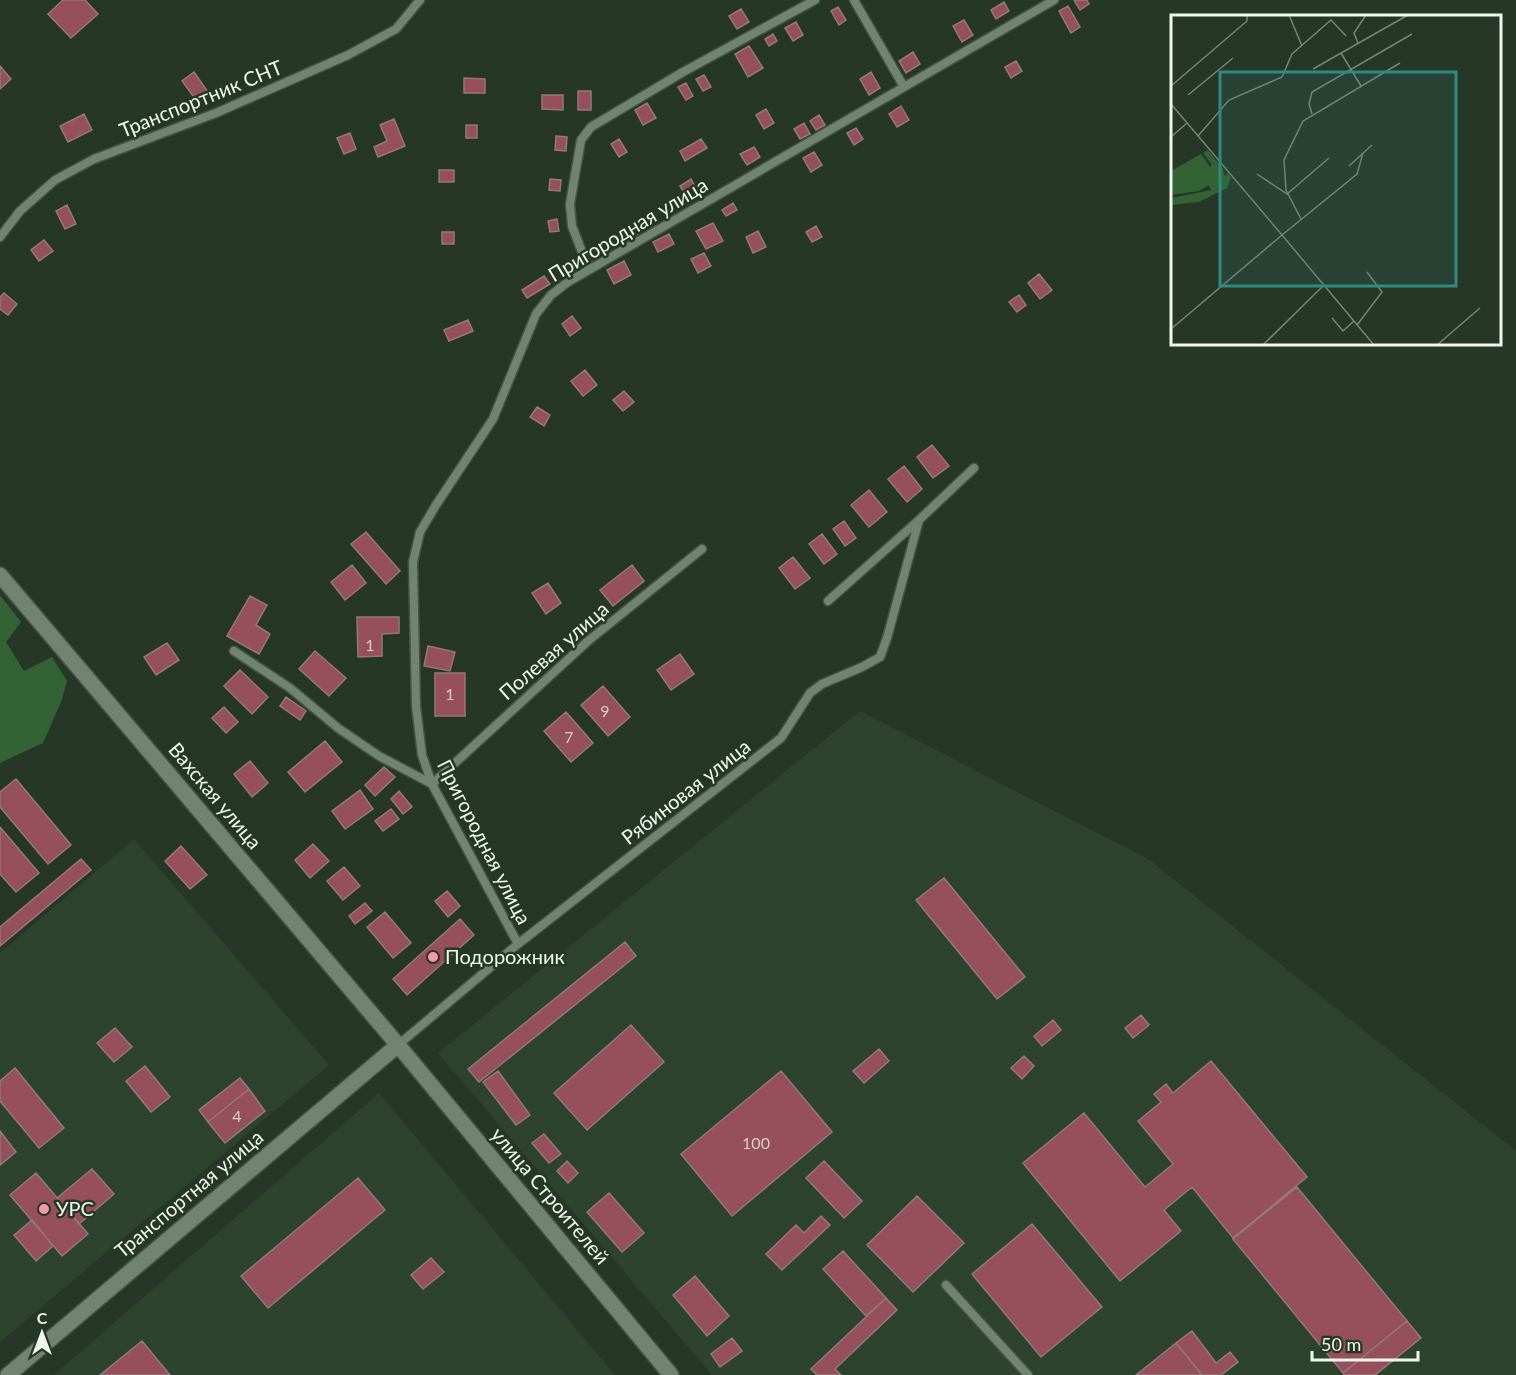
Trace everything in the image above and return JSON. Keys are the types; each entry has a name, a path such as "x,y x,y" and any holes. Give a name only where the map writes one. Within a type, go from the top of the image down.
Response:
{"main road":[{"name":"Вахская улица","path":"0,575 398,1044"},
{"name":"улица Строителей","path":"398,1044 665,1373"},
{"name":"Транспортная улица","path":"8,1375 398,1044"}],"lane":[{"name":"Транспортник СНТ","path":"0,237 20,211 55,180 94,159 216,113 348,55 396,29 420,0"},
{"path":"589,270 572,226 570,204 581,140 591,127 683,72 815,0"},
{"path":"854,0 904,87"},
{"name":"Пригородная улица","path":"518,944 432,784 422,755 416,706 413,562 420,532 493,419 536,314 551,295 589,270 1054,0"},
{"path":"828,601 974,468"},
{"name":"Рябиновая улица","path":"398,1044 518,944 781,738 810,693 822,684 880,657 919,520"},
{"name":"Полевая улица","path":"432,784 588,641 702,549"},
{"path":"234,651 290,687 338,728 379,756 432,784"},
{"path":"946,1285 1028,1375"}],"shaded area":[{"path":"860,711 1148,859 1516,1151 1516,1375 712,1375 438,1053"},
{"path":"134,839 329,1065 0,1342 0,953"},
{"path":"379,1093 615,1375 54,1375"}],"green space":[{"path":"0,595 21,622 6,642 24,671 52,657 67,681 61,702 43,743 0,763"}],"building":[{"path":"63,0 85,0 98,14 71,38 48,14"},
{"path":"1074,0 1087,0 1089,4 1080,10"},
{"path":"1004,2 1009,11 996,19 991,10"},
{"path":"1068,6 1080,27 1071,33 1059,11"},
{"path":"838,7 846,20 839,25 831,11"},
{"path":"741,9 749,22 737,29 729,16"},
{"path":"964,20 973,35 962,42 953,26"},
{"path":"796,22 803,35 793,41 785,28"},
{"path":"773,34 777,41 769,46 765,39"},
{"path":"749,46 763,68 748,77 735,54"},
{"path":"913,52 920,64 906,73 899,61"},
{"path":"1016,61 1022,71 1011,78 1005,67"},
{"path":"0,66 11,79 0,89"},
{"path":"194,72 208,92 196,100 182,81"},
{"path":"871,72 880,88 869,95 860,79"},
{"path":"704,75 711,87 703,91 696,79"},
{"path":"464,78 485,79 485,93 464,93"},
{"path":"686,83 693,96 686,100 678,87"},
{"path":"578,91 591,91 591,110 578,110"},
{"path":"542,95 563,95 563,110 542,109"},
{"path":"647,103 656,118 643,125 635,110"},
{"path":"901,106 909,120 897,127 889,114"},
{"path":"766,109 774,123 764,129 756,115"},
{"path":"84,114 92,130 68,142 60,126"},
{"path":"819,115 825,125 816,130 810,121"},
{"path":"394,119 405,146 378,157 374,147 387,141 380,125"},
{"path":"804,123 810,134 800,139 794,129"},
{"path":"466,125 477,125 477,138 466,138"},
{"path":"856,128 863,139 854,145 847,133"},
{"path":"350,133 356,149 344,154 337,138"},
{"path":"556,136 567,137 566,151 555,150"},
{"path":"619,139 627,152 619,157 611,144"},
{"path":"701,139 707,148 685,161 680,151"},
{"path":"754,147 760,157 747,165 740,154"},
{"path":"814,152 822,165 811,172 803,158"},
{"path":"439,170 454,170 454,182 439,182"},
{"path":"550,179 561,180 560,191 549,190"},
{"path":"691,179 697,190 686,196 680,186"},
{"path":"733,203 737,210 726,216 722,210"},
{"path":"67,205 76,224 65,229 56,211"},
{"path":"557,219 559,231 550,232 548,221"},
{"path":"713,223 723,241 706,249 696,231"},
{"path":"637,225 641,232 632,238 628,230"},
{"path":"816,226 822,237 812,242 806,232"},
{"path":"758,231 766,247 753,253 746,237"},
{"path":"442,232 454,232 454,244 442,244"},
{"path":"669,234 674,244 658,252 653,242"},
{"path":"44,240 53,251 39,261 31,250"},
{"path":"704,253 711,266 698,273 691,259"},
{"path":"624,261 631,275 614,284 607,270"},
{"path":"1039,274 1052,290 1040,299 1028,283"},
{"path":"544,276 550,284 527,298 522,290"},
{"path":"4,293 17,304 8,315 0,309 0,297"},
{"path":"1019,295 1026,305 1017,312 1009,302"},
{"path":"572,316 581,328 570,336 562,324"},
{"path":"468,320 473,331 449,341 444,330"},
{"path":"585,370 597,385 583,396 571,381"},
{"path":"624,391 634,402 623,411 613,400"},
{"path":"537,407 550,415 544,426 530,417"},
{"path":"932,445 949,466 933,478 917,457"},
{"path":"904,466 922,489 907,502 888,479"},
{"path":"869,490 887,512 869,527 851,505"},
{"path":"844,521 856,538 845,546 833,529"},
{"path":"366,532 400,571 386,584 351,544"},
{"path":"822,534 837,554 824,564 809,544"},
{"path":"793,557 810,578 795,589 779,568"},
{"path":"352,565 366,583 345,600 331,582"},
{"path":"632,565 644,581 613,606 600,590"},
{"path":"548,583 561,603 546,614 532,593"},
{"path":"250,596 267,605 256,625 270,634 259,654 227,636"},
{"path":"357,617 399,617 399,633 382,634 382,656 358,657"},
{"path":"167,643 179,660 156,675 144,657"},
{"path":"428,646 455,652 450,671 424,666"},
{"path":"315,651 346,678 329,696 299,669"},
{"path":"680,654 694,674 671,690 657,670"},
{"path":"240,670 268,697 252,714 224,686"},
{"path":"435,673 465,673 465,716 435,716"},
{"path":"603,686 630,717 608,736 581,705"},
{"path":"286,697 306,711 300,720 280,706"},
{"path":"224,707 238,722 226,733 212,718"},
{"path":"566,712 593,743 571,762 544,731"},
{"path":"325,741 342,762 305,792 288,772"},
{"path":"250,761 268,783 252,797 234,774"},
{"path":"384,767 395,777 375,796 365,785"},
{"path":"16,779 71,845 48,864 0,807 0,792"},
{"path":"360,790 373,809 345,829 332,811"},
{"path":"399,791 412,807 403,814 391,799"},
{"path":"391,809 399,819 383,831 375,821"},
{"path":"0,827 39,873 16,892 0,874"},
{"path":"313,844 329,861 310,878 295,860"},
{"path":"181,846 207,875 190,889 165,861"},
{"path":"81,859 91,870 0,946 0,927"},
{"path":"344,867 360,886 343,900 327,881"},
{"path":"944,878 1025,977 997,999 916,900"},
{"path":"447,891 460,906 448,917 435,901"},
{"path":"365,903 372,911 355,924 349,916"},
{"path":"385,912 411,943 393,958 367,927"},
{"name":"Подорожник","path":"460,919 474,935 407,995 393,979"},
{"path":"625,942 636,956 479,1082 468,1069"},
{"path":"1141,1015 1149,1025 1133,1038 1125,1028"},
{"path":"1053,1020 1061,1030 1042,1046 1034,1036"},
{"path":"631,1025 664,1062 587,1130 554,1093"},
{"path":"115,1028 132,1047 114,1062 97,1043"},
{"path":"879,1049 889,1061 864,1083 853,1071"},
{"path":"1024,1056 1034,1066 1022,1079 1011,1068"},
{"path":"1211,1061 1307,1177 1233,1238 1192,1187 1164,1210 1181,1231 1120,1281 1023,1163 1084,1113 1145,1187 1173,1164 1138,1121 1161,1102 1154,1094 1166,1084 1173,1093"},
{"path":"145,1066 170,1097 151,1112 126,1081"},
{"path":"15,1068 64,1128 39,1148 0,1101 0,1081"},
{"path":"498,1071 530,1115 516,1125 483,1082"},
{"path":"781,1071 832,1132 732,1216 681,1154"},
{"path":"240,1078 249,1089 208,1122 199,1110"},
{"path":"249,1089 265,1111 225,1143 208,1122"},
{"path":"0,1131 16,1152 0,1165"},
{"path":"544,1134 561,1154 549,1163 532,1143"},
{"path":"567,1161 578,1173 568,1183 557,1171"},
{"path":"824,1161 862,1201 844,1218 806,1178"},
{"path":"92,1169 114,1194 79,1224 57,1198"},
{"name":"УРС","path":"36,1173 88,1234 62,1256 10,1195"},
{"path":"358,1178 385,1210 268,1308 241,1276"},
{"path":"1297,1187 1407,1321 1343,1373 1233,1239"},
{"path":"609,1193 644,1233 622,1252 587,1212"},
{"path":"917,1196 964,1243 913,1292 867,1245"},
{"path":"821,1216 830,1225 782,1270 766,1254 796,1225 804,1233"},
{"path":"32,1220 53,1246 36,1261 14,1235"},
{"path":"1032,1224 1102,1307 1041,1357 972,1274"},
{"path":"843,1251 886,1298 866,1316 823,1269"},
{"path":"431,1258 444,1272 423,1289 411,1275"},
{"path":"695,1276 729,1316 707,1336 673,1295"},
{"path":"886,1298 897,1310 835,1369 841,1375 817,1375 811,1369"},
{"path":"1407,1321 1421,1338 1375,1375 1344,1375 1343,1373"},
{"path":"1192,1331 1216,1363 1230,1352 1238,1362 1221,1375 1202,1375 1176,1343"},
{"path":"732,1338 742,1351 720,1367 711,1354"},
{"path":"142,1341 170,1375 100,1375"},
{"path":"1176,1343 1202,1375 1136,1375"}],"place":[{"name":"Подорожник","path":"433,957"},
{"name":"УРС","path":"44,1209"}]}
